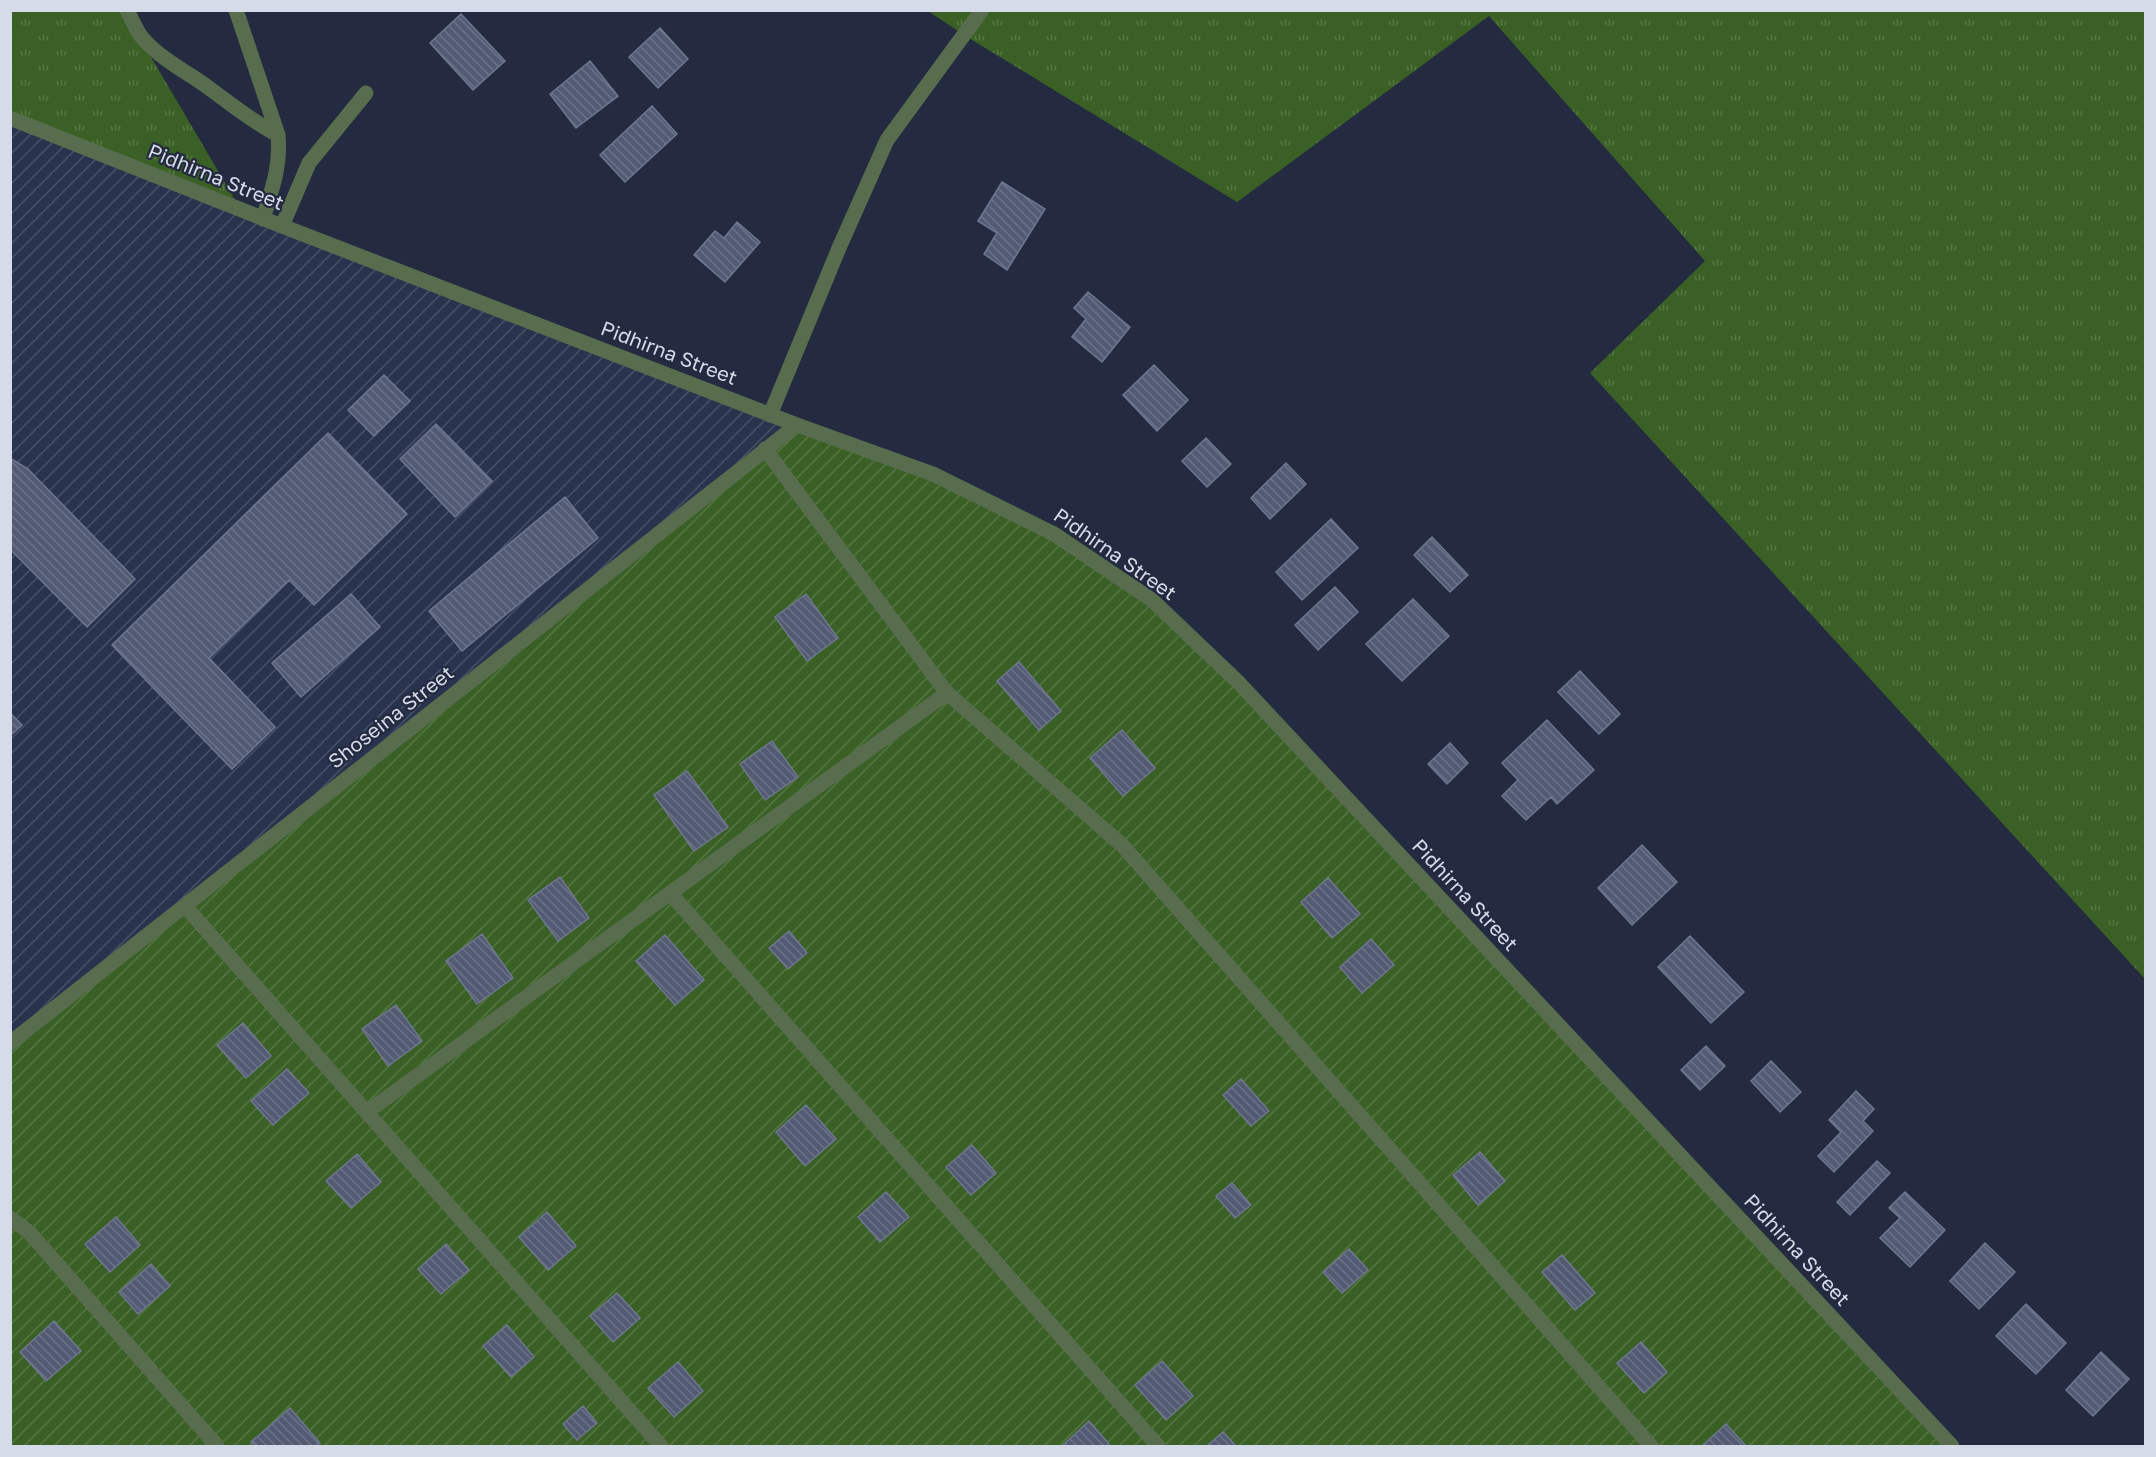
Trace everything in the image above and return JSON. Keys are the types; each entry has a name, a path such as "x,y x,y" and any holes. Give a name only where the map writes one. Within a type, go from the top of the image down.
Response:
{"street":[{"path":"127,10 139,33 159,53 256,123 278,135"},
{"path":"236,10 278,135 280,155 278,171 263,219"},
{"path":"770,414 839,248 888,140 982,10"},
{"path":"282,226 309,162 366,93"},
{"name":"Pidhirna Street","path":"10,118 263,219 797,425 933,474 1054,534 1152,600 1239,683 1952,1446"},
{"name":"Shoseina Street","path":"10,1042 797,425"},
{"path":"765,449 946,693 1122,845 1651,1446"},
{"path":"366,1112 946,693"},
{"path":"670,893 1158,1446"},
{"path":"185,906 661,1446"},
{"path":"10,1218 29,1232 217,1446"}],"shaded area":[{"path":"11,118 797,425 11,1043"}],"green space":[{"path":"10,11 124,11 241,210 11,118"},
{"path":"928,11 2145,11 2145,979 1590,373 1705,261 1489,16 1237,202"},
{"path":"797,425 933,474 1054,534 1152,600 1952,1446 11,1446 11,1043"}],"building":[{"path":"461,14 505,61 473,90 430,43"},
{"path":"660,28 688,59 658,88 629,57"},
{"path":"590,61 618,96 576,128 550,94"},
{"path":"652,106 677,134 625,182 600,155"},
{"path":"1002,182 1045,209 1007,270 984,254 997,233 978,221"},
{"path":"737,222 760,242 725,282 694,255 715,231 724,238"},
{"path":"1088,292 1130,327 1102,362 1072,337 1086,319 1074,308"},
{"path":"1154,365 1188,400 1157,431 1123,395"},
{"path":"384,375 410,401 374,436 348,410"},
{"path":"436,424 492,481 455,517 400,459"},
{"path":"328,433 407,514 314,605 289,580 209,658 275,727 232,769 112,645"},
{"path":"1206,438 1231,464 1207,487 1182,461"},
{"path":"10,458 28,469 135,579 87,627 10,549"},
{"path":"1286,463 1306,484 1270,519 1251,498"},
{"path":"565,497 598,538 462,651 429,611"},
{"path":"1331,519 1358,548 1302,600 1276,572"},
{"path":"1432,537 1468,575 1450,592 1414,555"},
{"path":"1335,587 1358,612 1318,650 1295,625"},
{"path":"351,594 380,627 301,697 272,663"},
{"path":"806,594 838,638 807,661 775,617"},
{"path":"1413,599 1449,636 1402,681 1366,644"},
{"path":"1019,662 1061,711 1039,730 997,681"},
{"path":"1580,671 1620,714 1599,734 1558,692"},
{"path":"10,713 22,725 10,736"},
{"path":"1547,720 1594,770 1557,804 1551,797 1526,820 1502,796 1518,780 1502,763"},
{"path":"1122,730 1155,768 1123,796 1090,758"},
{"path":"772,741 798,777 765,800 740,764"},
{"path":"1450,743 1468,763 1447,784 1428,764"},
{"path":"687,771 728,827 694,851 654,795"},
{"path":"1642,845 1677,882 1632,925 1598,888"},
{"path":"560,877 589,918 558,941 528,900"},
{"path":"1328,878 1360,914 1332,938 1301,902"},
{"path":"789,931 807,953 788,969 769,948"},
{"path":"482,934 513,978 477,1004 446,961"},
{"path":"665,935 704,980 675,1005 636,961"},
{"path":"1690,936 1744,992 1711,1023 1658,967"},
{"path":"1371,939 1394,965 1362,993 1340,967"},
{"path":"396,1005 422,1041 388,1066 362,1029"},
{"path":"243,1023 271,1056 246,1078 217,1045"},
{"path":"1706,1046 1725,1066 1700,1090 1681,1070"},
{"path":"1771,1061 1801,1092 1780,1112 1751,1081"},
{"path":"287,1069 309,1093 273,1125 251,1101"},
{"path":"1241,1079 1269,1111 1251,1126 1223,1095"},
{"path":"1856,1091 1874,1109 1863,1121 1873,1131 1834,1172 1818,1156 1841,1132 1829,1120"},
{"path":"806,1105 836,1139 805,1166 776,1132"},
{"path":"972,1145 996,1173 971,1195 946,1167"},
{"path":"1480,1152 1505,1181 1478,1205 1453,1175"},
{"path":"357,1154 381,1182 351,1208 326,1181"},
{"path":"1877,1161 1890,1173 1850,1215 1837,1202"},
{"path":"1232,1183 1251,1205 1235,1218 1216,1196"},
{"path":"886,1192 909,1217 880,1242 858,1217"},
{"path":"1905,1192 1945,1230 1910,1267 1880,1238 1900,1218 1889,1208"},
{"path":"547,1212 576,1246 548,1270 519,1237"},
{"path":"116,1217 140,1245 110,1272 85,1244"},
{"path":"1985,1243 2015,1272 1979,1309 1950,1281"},
{"path":"446,1244 469,1270 441,1294 418,1269"},
{"path":"1349,1249 1368,1270 1342,1293 1323,1272"},
{"path":"1562,1255 1595,1293 1575,1310 1542,1272"},
{"path":"151,1264 170,1286 138,1314 119,1292"},
{"path":"617,1293 640,1318 613,1342 590,1316"},
{"path":"2026,1304 2066,1343 2036,1374 1996,1336"},
{"path":"54,1321 81,1351 46,1381 20,1352"},
{"path":"507,1325 534,1357 511,1377 483,1346"},
{"path":"1641,1342 1667,1372 1644,1393 1617,1363"},
{"path":"2101,1352 2129,1379 2093,1416 2066,1390"},
{"path":"1162,1361 1193,1396 1166,1420 1135,1385"},
{"path":"678,1362 703,1391 674,1417 648,1388"},
{"path":"583,1406 597,1423 577,1440 563,1424"},
{"path":"290,1408 320,1443 315,1446 256,1446 251,1442"},
{"path":"1089,1421 1109,1444 1106,1446 1063,1445"},
{"path":"1726,1424 1746,1446 1702,1446"},
{"path":"1223,1432 1236,1446 1207,1446"}]}
